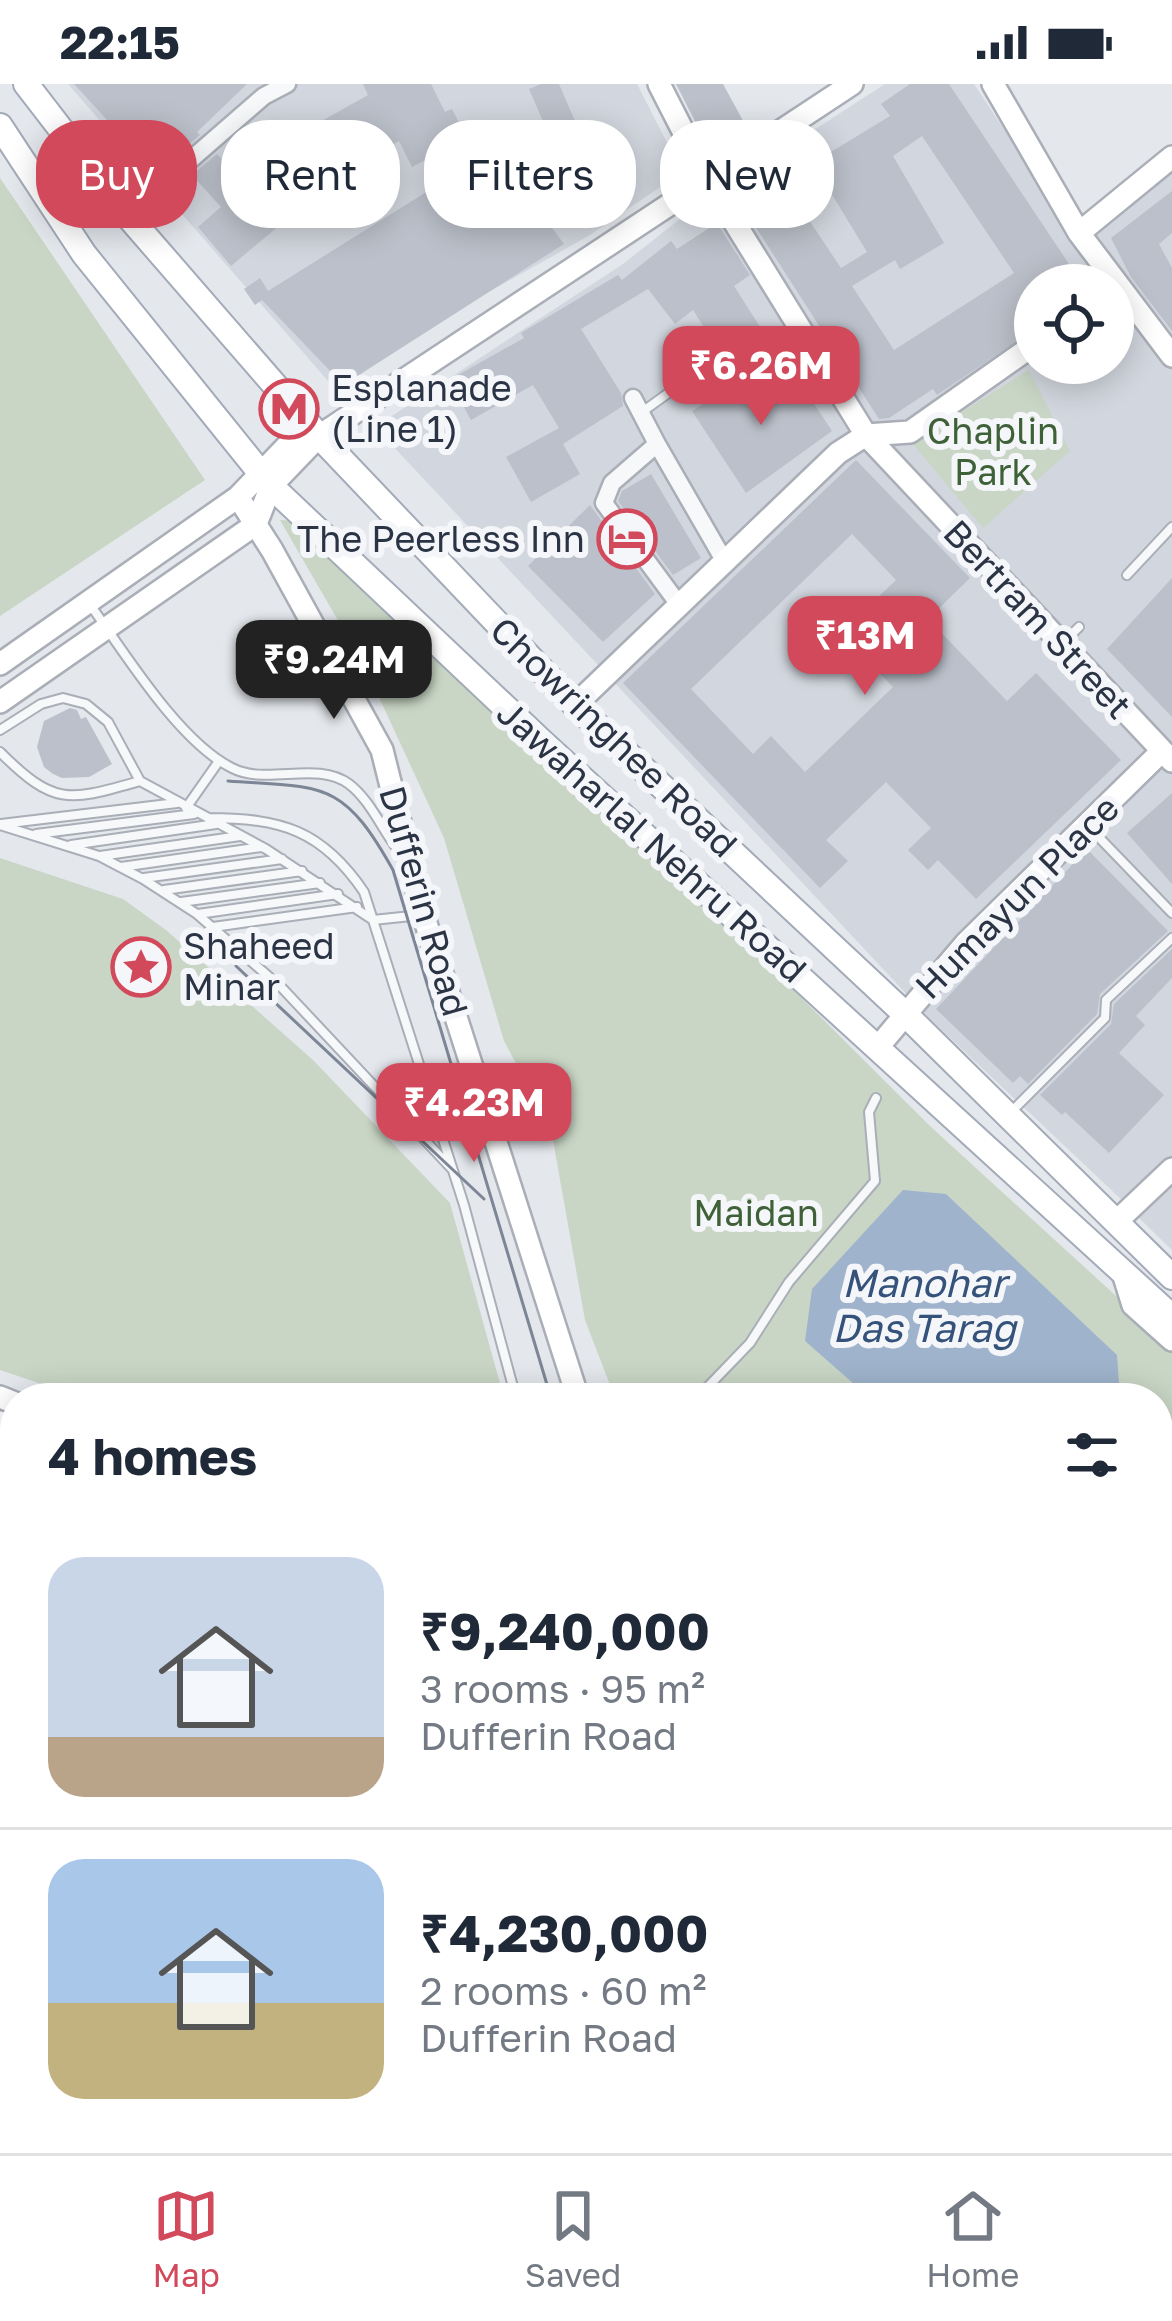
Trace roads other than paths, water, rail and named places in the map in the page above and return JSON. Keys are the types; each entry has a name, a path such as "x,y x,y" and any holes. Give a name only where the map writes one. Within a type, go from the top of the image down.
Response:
{"main road":[{"name":"Chowringhee Road","path":"26,84 54,120"},
{"path":"0,126 84,254 266,479"},
{"name":"Chowringhee Road","path":"139,228 314,430 575,705 904,1013 1172,1277"},
{"name":"Jawaharlal Nehru Road","path":"266,479 542,742 878,1047"},
{"path":"878,1047 1172,1317"}],"street":[{"path":"197,150 260,90 286,84"},
{"name":"Bertram Street","path":"659,84 677,120"},
{"path":"796,120 852,84"},
{"path":"993,84 1101,264"},
{"path":"1079,232 1172,157"},
{"path":"0,664 266,479 314,430 660,208"},
{"name":"Bertram Street","path":"738,228 866,435 1167,756"},
{"path":"1134,309 1172,356"},
{"path":"575,705 838,453 866,435 910,432 1014,359"},
{"path":"637,405 725,562"},
{"path":"657,444 612,483 604,503 680,606"},
{"path":"0,702 256,524 266,479"},
{"name":"Dufferin Road","path":"238,497 382,751 423,914 573,1383"},
{"name":"Humayun Place","path":"878,1047 966,943 1087,825 1167,756"},
{"path":"1116,1222 1172,1169"},
{"path":"1143,1249 1172,1260"},
{"path":"1124,1273 1133,1305 1172,1340"}],"lane":[{"path":"637,405 703,368"},
{"path":"1127,575 1172,527"},
{"path":"88,602 182,728 219,760 253,775 318,775 346,782 410,865"},
{"path":"1062,644 1079,627"},
{"path":"0,730 41,704 63,698 86,704 108,722 140,781 262,847 374,920 423,914"},
{"path":"0,752 55,796 85,796 140,781"},
{"path":"0,824 181,806 219,760"},
{"path":"28,835 197,814"},
{"path":"208,818 250,818 284,825 322,843 364,892 453,1170 513,1383"},
{"path":"0,824 98,856 196,914 284,989 453,1170"},
{"path":"63,846 219,824"},
{"path":"1087,825 1172,913"},
{"path":"98,856 242,836"},
{"path":"120,867 262,847"},
{"path":"142,878 282,859"},
{"path":"162,890 302,871"},
{"path":"179,902 320,883"},
{"path":"196,914 339,894"},
{"path":"212,927 357,907"},
{"path":"1007,1115 1105,1018 1106,1000 1172,938"},
{"path":"711,1383 750,1343 789,1282 875,1181 868,1112 876,1098"}],"water":[{"name":"Manohar Das Tarag","path":"903,1190 946,1194 1117,1355 1119,1383 853,1383 805,1341 812,1289"}],"tram line":[{"path":"228,781 287,785 327,794 359,819 393,870 547,1383"},
{"path":"236,966 484,1199"}],"place":[{"name":"Esplanade (Line 1)","path":"289,409"},
{"name":"The Peerless Inn","path":"627,539"},
{"name":"Shaheed Minar","path":"141,967"}],"park label":[{"name":"Chaplin Park","path":"993,452"},
{"name":"Maidan","path":"756,1213"}]}
